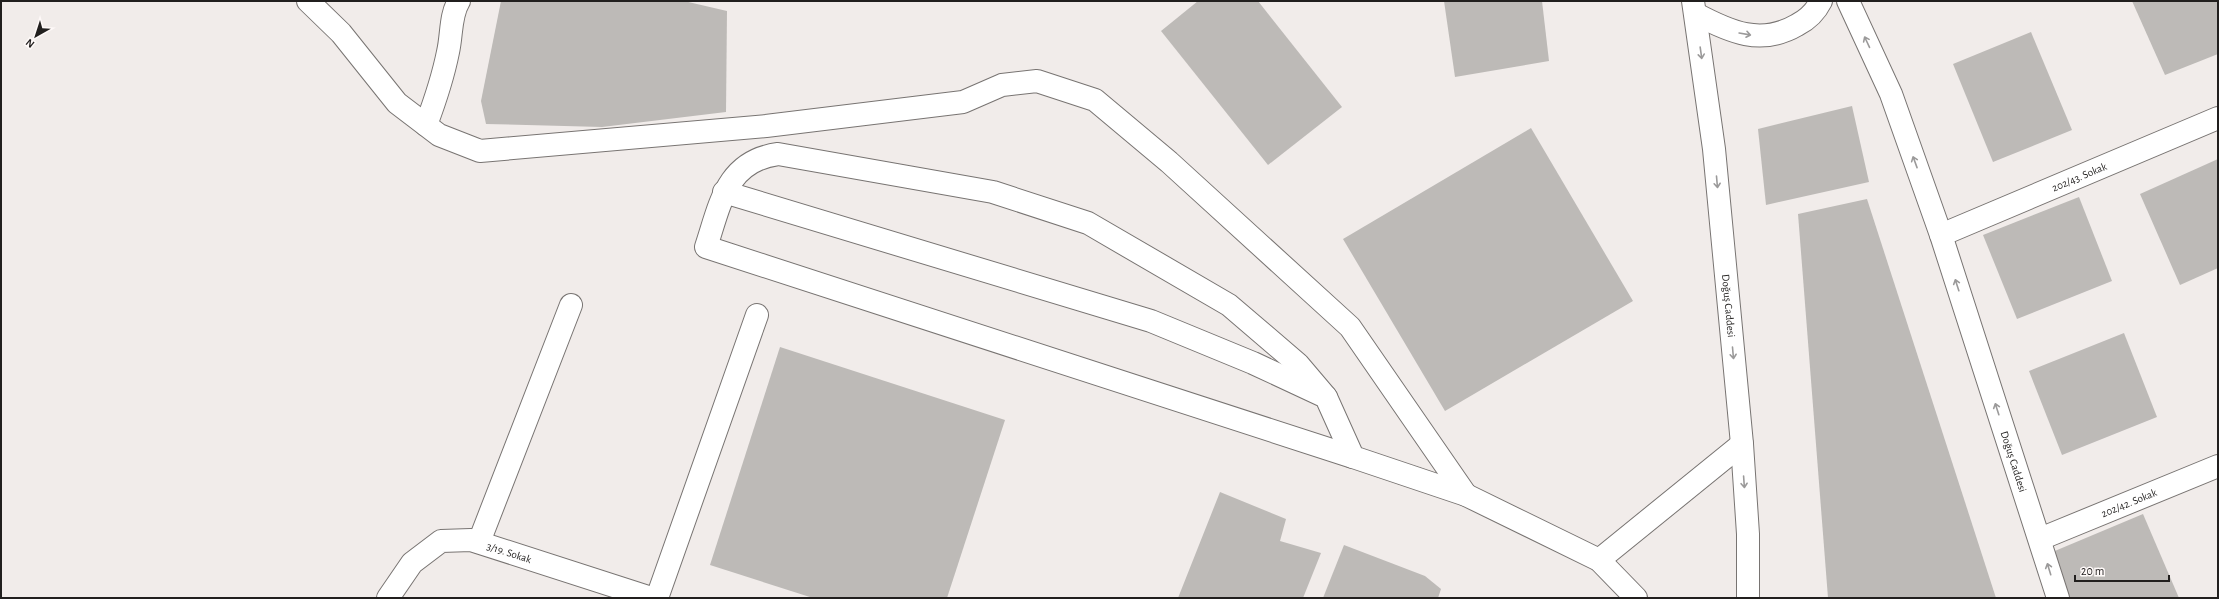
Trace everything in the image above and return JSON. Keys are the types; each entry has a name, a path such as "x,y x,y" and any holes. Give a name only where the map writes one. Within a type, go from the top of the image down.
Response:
{"street":[{"path":"308,1 341,33 397,103 439,135 480,151 766,126 963,102 1002,85 1037,81 1095,100 1169,162 1350,327 1466,495"},
{"path":"426,125 439,88 449,50 455,7 459,1"},
{"path":"1695,8 1722,28 1742,34 1764,36 1785,32 1804,21 1821,1"},
{"name":"Doğuş Caddesi","path":"1848,1 1891,94 1941,235 2058,598"},
{"name":"Doğuş Caddesi","path":"1695,8 1714,149 1742,444 1748,534 1748,598"},
{"name":"202/43. Sokak","path":"1941,235 2218,118"},
{"path":"1353,456 1326,397 1298,364 1229,305 1088,223 993,192 778,154 764,157 749,163 739,171 724,192 706,247 1353,456 1466,495 1599,560 1636,598"},
{"path":"724,192 1151,321 1253,363 1326,397"},
{"path":"479,542 571,305"},
{"path":"657,598 757,315"},
{"path":"1599,560 1742,444"},
{"name":"202/42. Sokak","path":"2040,539 2218,466"},
{"name":"3/19. Sokak","path":"388,598 412,563 441,541 470,540 651,598"}],"building":[{"path":"501,1 684,1 727,11 726,112 602,127 486,124 481,101"},
{"path":"1198,1 1258,1 1342,107 1268,165 1161,31"},
{"path":"1444,1 1542,1 1549,61 1455,77"},
{"path":"2132,1 2218,1 2218,54 2165,75"},
{"path":"2031,32 2072,130 1993,162 1953,64"},
{"path":"1852,106 1869,182 1766,205 1758,129"},
{"path":"1531,128 1633,301 1445,411 1343,239"},
{"path":"2218,159 2218,268 2180,285 2140,194"},
{"path":"2079,197 2112,281 2017,319 1983,235"},
{"path":"1867,199 1996,598 1828,598 1798,214"},
{"path":"2124,333 2157,417 2062,455 2029,371"},
{"path":"780,347 1005,420 947,598 813,598 710,565"},
{"path":"1220,492 1286,519 1280,541 1321,553 1303,598 1178,598"},
{"path":"2143,514 2179,598 2069,598 2050,553"},
{"path":"1344,545 1425,576 1441,589 1438,598 1323,598"}]}
